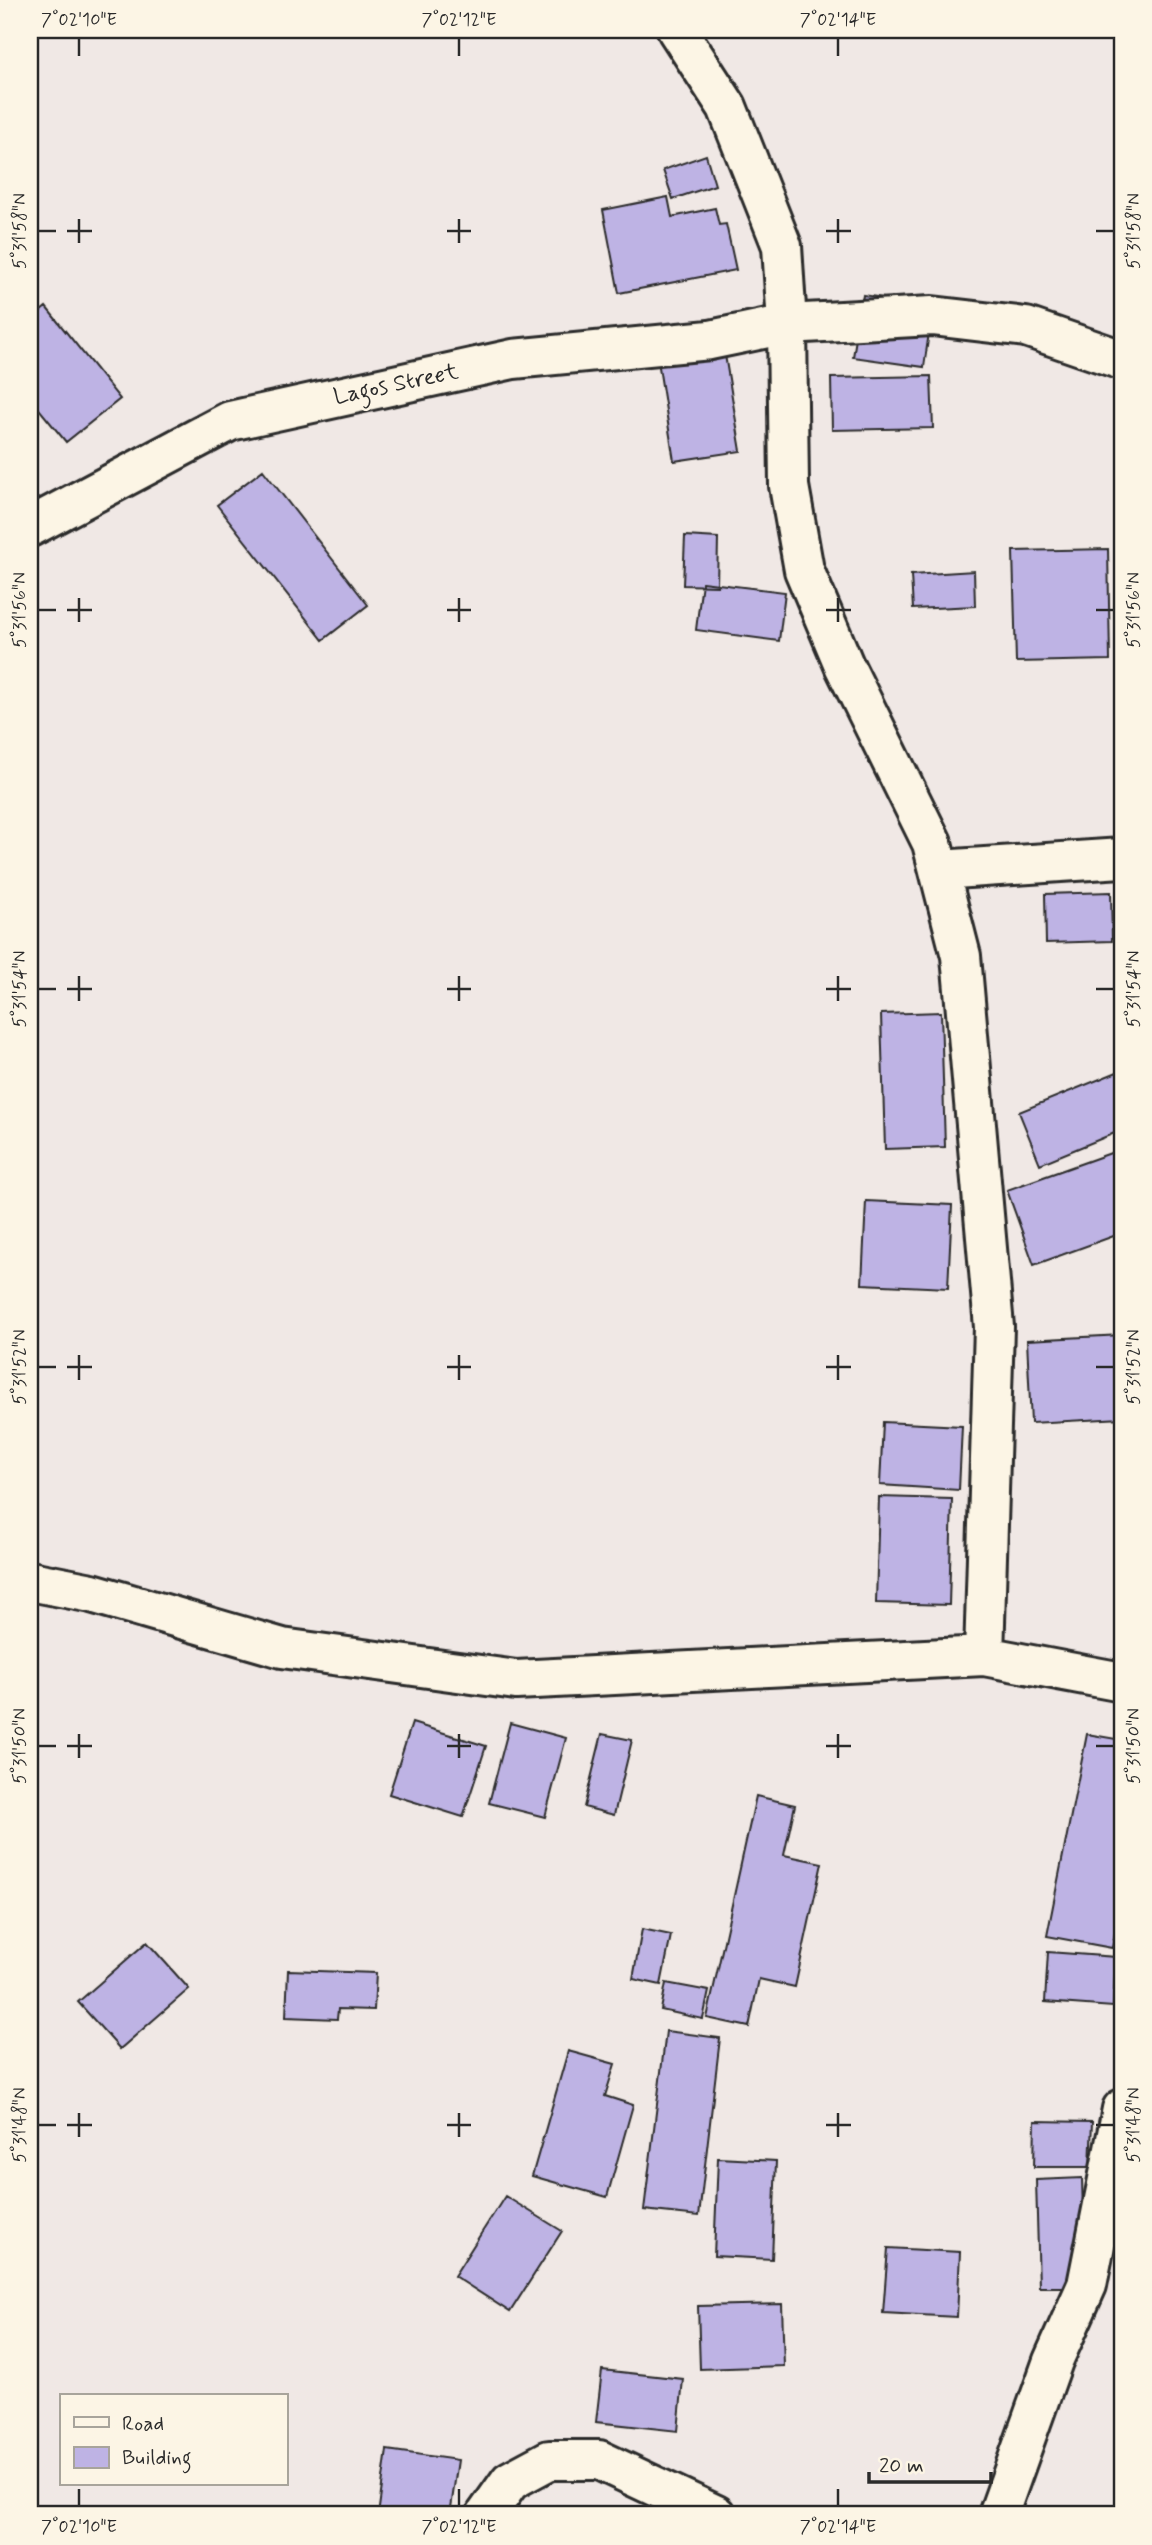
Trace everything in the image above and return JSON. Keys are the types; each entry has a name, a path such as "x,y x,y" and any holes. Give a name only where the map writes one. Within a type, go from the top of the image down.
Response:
{"street":[{"path":"677,30 727,107 782,246 787,324 789,486 804,570 844,664 932,843 961,956 994,1327 984,1656"},
{"name":"Lagos Street","path":"30,527 230,421 513,359 710,340 787,324 932,316 1026,327 1122,360"},
{"path":"939,870 1122,858"},
{"path":"30,1581 92,1593 282,1648 516,1680 984,1656 1122,1682"},
{"path":"998,2515 1053,2361 1087,2285 1122,2109"},
{"path":"486,2515 510,2481 549,2460 598,2460 716,2515"}],"building":[{"path":"706,155 715,185 673,199 663,170"},
{"path":"668,197 672,217 715,208 719,225 726,224 736,270 619,293 603,210"},
{"path":"863,295 933,305 924,367 853,357"},
{"path":"46,307 120,399 66,442 30,398 30,320"},
{"path":"722,337 741,451 674,461 656,348"},
{"path":"931,376 933,428 832,430 831,378"},
{"path":"263,470 368,605 323,640 217,505"},
{"path":"685,536 718,538 717,586 683,585"},
{"path":"1108,549 1110,660 1016,662 1013,551"},
{"path":"974,571 975,606 913,609 911,575"},
{"path":"702,582 785,592 779,641 696,630"},
{"path":"1111,892 1112,941 1046,943 1045,894"},
{"path":"941,1012 945,1147 885,1149 881,1014"},
{"path":"1122,1070 1122,1130 1040,1164 1019,1112"},
{"path":"1122,1149 1122,1233 1034,1265 1007,1190"},
{"path":"866,1201 952,1205 948,1288 862,1284"},
{"path":"1118,1271 1122,1271 1122,1335"},
{"path":"1122,1335 1122,1418 1031,1423 1027,1340"},
{"path":"883,1422 962,1426 959,1490 880,1485"},
{"path":"879,1497 952,1499 949,1605 876,1603"},
{"path":"412,1723 486,1746 463,1817 389,1794"},
{"path":"510,1723 566,1738 545,1817 489,1803"},
{"path":"602,1734 632,1740 614,1815 584,1807"},
{"path":"1087,1734 1122,1740 1122,1898 1112,1948 1047,1936"},
{"path":"756,1796 795,1805 784,1855 822,1863 795,1987 759,1979 749,2027 707,2018"},
{"path":"642,1929 671,1935 661,1985 633,1979"},
{"path":"147,1942 189,1989 120,2049 78,2002"},
{"path":"1048,1952 1116,1957 1113,2007 1045,2002"},
{"path":"288,1970 376,1973 374,2010 338,2009 337,2019 286,2017"},
{"path":"666,1983 709,1991 703,2019 661,2010"},
{"path":"666,2031 720,2038 699,2216 644,2210"},
{"path":"568,2051 615,2064 605,2096 633,2105 607,2197 532,2176"},
{"path":"1035,2121 1092,2122 1090,2167 1034,2167"},
{"path":"718,2158 776,2161 772,2259 714,2256"},
{"path":"1082,2178 1085,2287 1039,2287 1036,2180"},
{"path":"505,2196 562,2231 510,2312 454,2276"},
{"path":"888,2248 960,2252 957,2317 883,2313"},
{"path":"782,2304 784,2366 700,2369 698,2306"},
{"path":"602,2370 683,2379 678,2431 596,2422"},
{"path":"387,2450 458,2460 450,2515 378,2515"}]}
